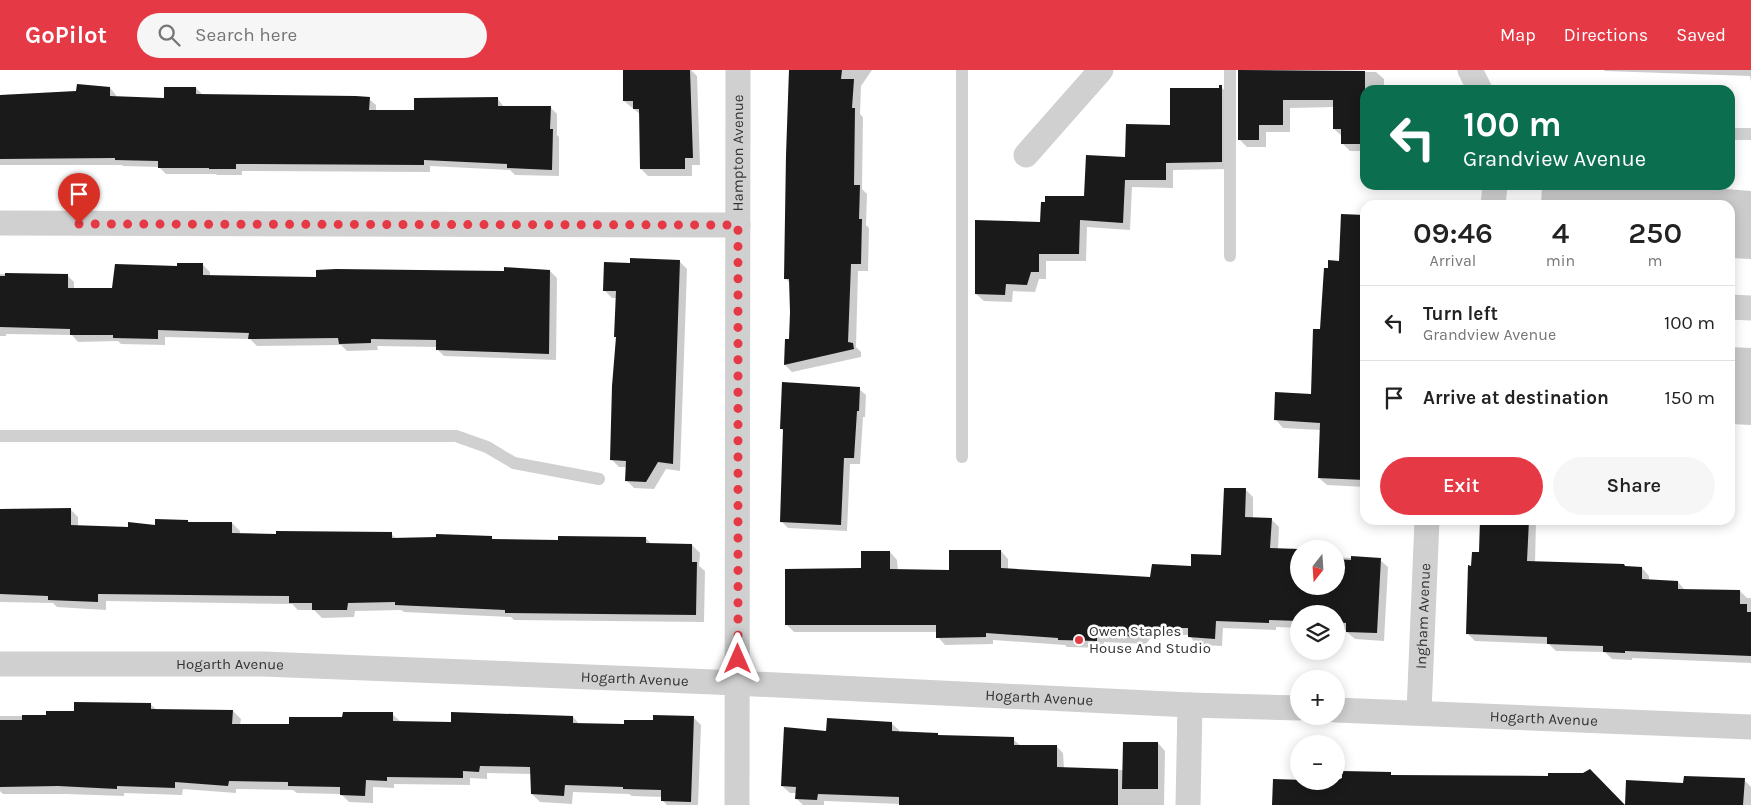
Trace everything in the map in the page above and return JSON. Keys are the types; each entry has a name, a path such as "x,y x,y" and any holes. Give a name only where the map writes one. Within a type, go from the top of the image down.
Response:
{"street":[{"name":"Hampton Avenue","path":"738,70 738,805"},
{"path":"1026,155 1101,70"},
{"path":"1470,70 1478,85"},
{"path":"0,223 738,225"},
{"path":"1735,308 1751,308"},
{"name":"Ingham Avenue","path":"1419,712 1427,525"},
{"name":"Hogarth Avenue","path":"0,664 264,664 738,683 1190,705 1290,708"},
{"path":"1188,805 1190,705"},
{"name":"Hogarth Avenue","path":"1345,710 1751,727"}],"lane":[{"path":"962,70 962,457"},
{"path":"1230,70 1230,256"},
{"path":"1735,134 1751,134"},
{"path":"0,436 456,436 487,447 514,463 599,479"}],"building":[{"path":"623,70 690,70 693,158 685,158 685,169 640,169 639,109 633,109 633,101 623,101"},
{"path":"789,70 842,70 841,79 854,79 852,108 855,108 854,185 860,185 859,219 862,219 861,264 851,264 848,342 853,343 854,349 784,365 785,339 789,339 790,312 789,279 784,279"},
{"path":"1238,70 1365,71 1365,85 1360,85 1360,144 1341,144 1341,129 1333,129 1333,100 1283,100 1283,125 1259,125 1259,140 1238,140"},
{"path":"77,84 110,87 110,96 164,98 164,87 196,87 196,94 370,97 369,110 414,110 414,98 498,97 498,106 551,106 550,129 553,129 552,170 507,168 507,164 424,160 424,165 236,164 236,169 209,169 158,168 158,161 115,160 115,158 0,159 0,95 76,91"},
{"path":"1219,85 1222,85 1222,162 1166,163 1166,180 1125,180 1123,223 1080,220 1079,254 1039,254 1039,272 1031,272 1027,285 1006,284 1005,295 975,294 975,220 1040,222 1041,202 1045,202 1045,196 1084,196 1086,155 1125,157 1126,124 1170,125 1170,88 1219,88"},
{"path":"1341,214 1360,215 1360,480 1318,478 1320,423 1274,420 1275,392 1311,394 1313,329 1320,329 1324,268 1328,268 1328,260 1339,261"},
{"path":"630,258 680,260 673,464 658,462 646,482 625,481 626,461 610,460 612,386 616,337 614,337 616,291 603,291 604,262 630,263"},
{"path":"177,263 203,263 203,275 316,277 316,270 336,269 504,271 504,267 550,270 549,354 436,350 436,340 371,339 371,343 339,344 338,338 248,339 249,333 158,330 158,339 113,338 113,335 70,335 70,329 0,327 0,276 5,276 5,273 68,274 68,288 112,288 115,264 177,266"},
{"path":"782,382 860,387 854,458 844,458 841,525 780,522 783,429 780,429"},
{"path":"1224,488 1246,488 1245,517 1272,518 1270,548 1290,549 1290,595 1345,595 1345,560 1351,560 1351,556 1381,558 1377,633 1346,632 1345,605 1290,605 1290,621 1269,620 1269,623 1216,621 1215,639 1188,637 1188,628 1145,628 1138,637 1097,634 1097,641 1058,640 1058,638 986,633 986,637 936,638 936,625 785,625 785,569 861,568 861,551 890,551 890,569 949,570 949,550 1001,550 1001,568 1150,577 1152,564 1191,566 1191,554 1221,555"},
{"path":"71,508 71,525 128,527 128,522 155,525 155,519 188,520 188,522 232,522 232,533 276,534 276,531 392,532 392,538 436,537 436,534 492,536 492,539 558,540 558,536 646,537 646,543 692,544 692,562 697,562 696,615 505,613 505,610 395,605 395,602 348,603 347,610 312,610 312,603 289,603 289,596 98,594 98,602 48,600 48,596 0,594 0,509"},
{"path":"1480,525 1529,525 1527,561 1624,564 1625,566 1642,567 1642,579 1678,581 1678,589 1740,590 1740,604 1747,604 1747,612 1751,612 1751,656 1625,651 1625,653 1603,652 1603,646 1547,644 1547,637 1466,634 1468,565 1471,566 1472,552 1479,552"},
{"path":"74,702 151,703 151,709 233,710 232,724 289,724 289,717 342,717 343,712 393,712 393,721 451,722 451,712 573,716 573,723 624,724 624,720 653,720 653,715 694,716 691,802 661,801 661,790 623,789 623,787 565,785 564,796 531,794 530,767 480,766 479,772 463,771 463,778 387,777 387,781 366,780 365,796 340,795 340,787 288,786 288,782 229,781 228,786 175,782 175,788 117,786 117,789 58,786 0,787 0,720 22,720 22,715 46,715 46,711 74,711"},
{"path":"827,718 892,722 892,731 938,733 938,735 1014,737 1014,745 1057,745 1057,767 1118,769 1118,805 899,805 899,797 818,794 817,800 795,799 796,787 781,786 784,727 826,731"},
{"path":"1123,742 1158,742 1158,789 1122,789"},
{"path":"1590,769 1625,805 1272,805 1273,779 1290,780 1290,790 1345,790 1345,771 1391,772 1391,775 1548,776 1548,773 1583,773"},
{"path":"1684,776 1745,778 1743,805 1625,805 1626,780 1683,783"}],"place":[{"name":"Owen Staples House And Studio","path":"1079,640"}],"route":[{"path":"79,224 738,225 738,659"}]}
